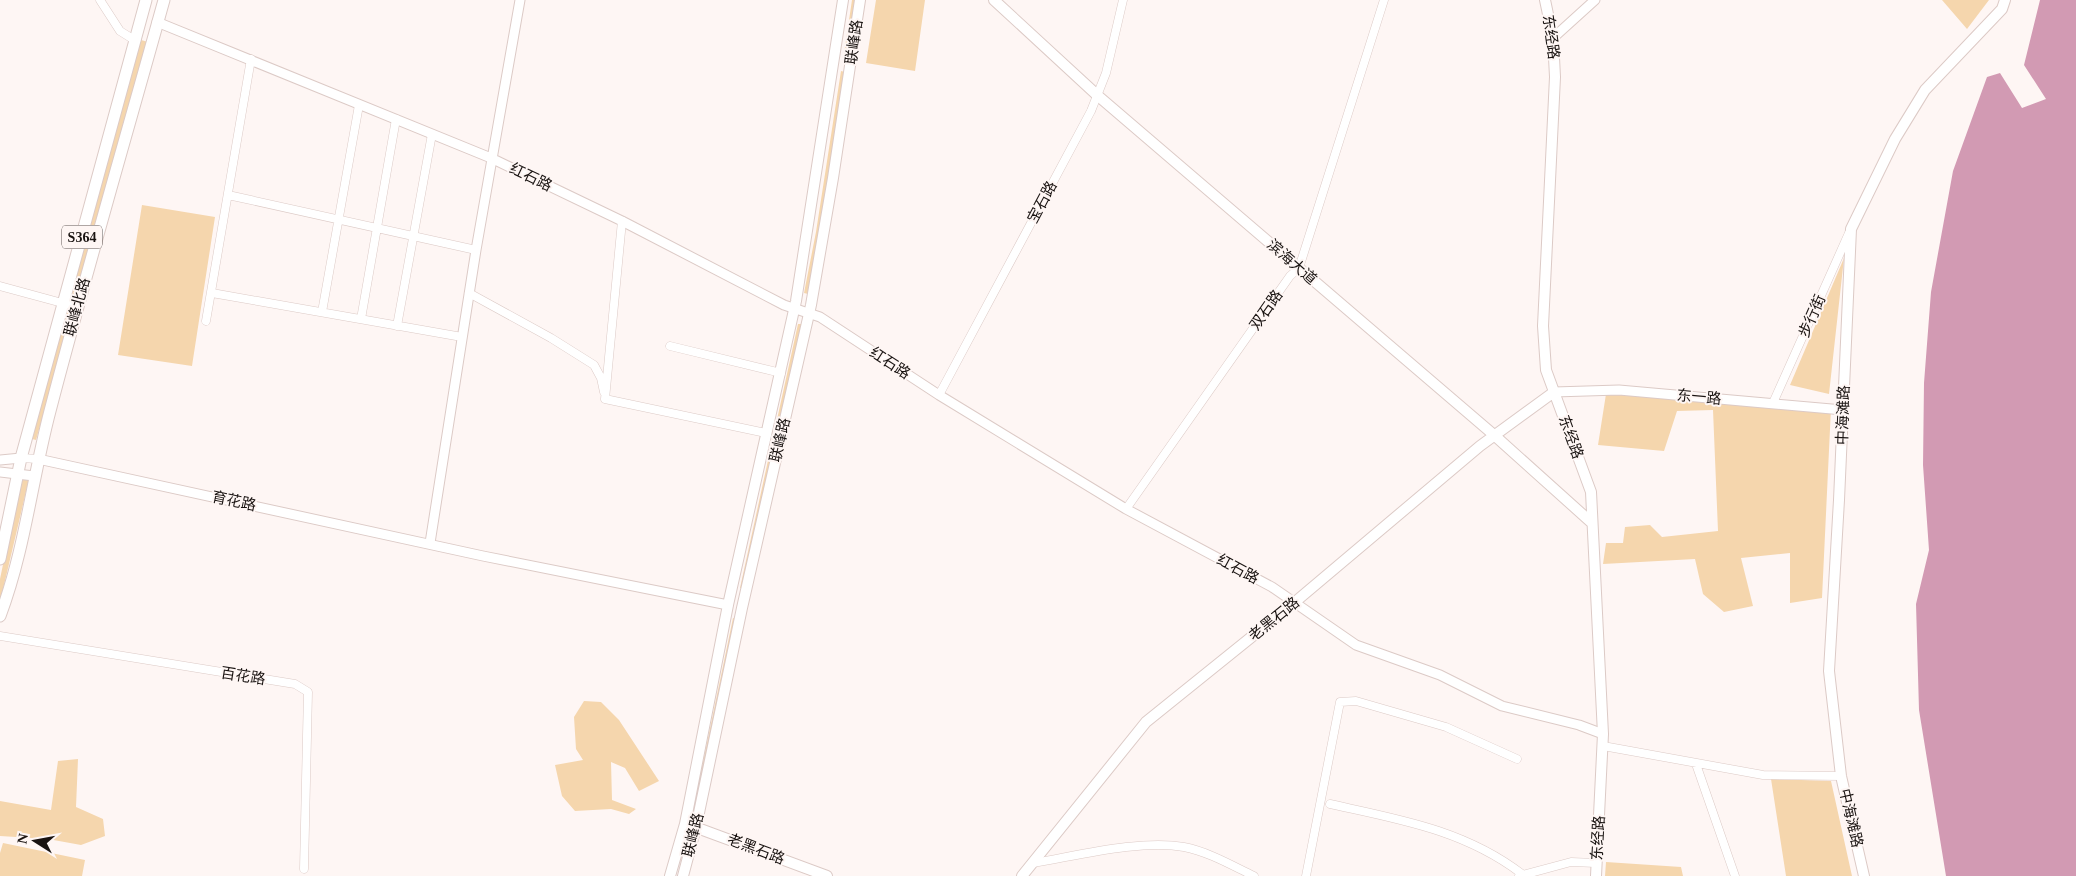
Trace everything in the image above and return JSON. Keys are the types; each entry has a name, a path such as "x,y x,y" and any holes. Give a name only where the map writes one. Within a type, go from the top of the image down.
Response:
{"main road":[{"name":"联峰北路","path":"0,560 21,458 146,0"},
{"name":"联峰北路","path":"0,616 20,547 38,459 77,308 164,0"},
{"name":"联峰路","path":"670,876 685,824 728,605 794,309 843,0"},
{"name":"联峰路","path":"683,876 696,827 742,608 809,314 833,178 860,0"},
{"name":"滨海大道","path":"994,0 1097,95 1494,435 1592,523"},
{"name":"东经路","path":"1545,0 1554,38 1555,76 1543,326 1546,370 1591,492 1603,734 1596,876"},
{"name":"中海滩路","path":"1864,876 1841,776 1828,671 1851,228 1894,139 1925,90 2002,10 2006,0"},
{"path":"142,16 157,22"},
{"name":"老黑石路","path":"1022,876 1146,722 1295,602 1494,435 1554,392"},
{"name":"老黑石路","path":"685,824 826,876"}],"street":[{"path":"100,0 120,31 136,41"},
{"path":"430,544 491,158 520,0"},
{"name":"宝石路","path":"939,395 1097,95 1106,73 1123,0"},
{"name":"双石路","path":"1126,509 1290,276 1299,268 1384,0"},
{"path":"1554,38 1595,0"},
{"name":"红石路","path":"157,22 491,158 622,221 784,305 820,318 939,395 1126,509 1295,602 1325,626 1356,645 1440,676 1502,706 1579,725 1603,734"},
{"path":"206,322 250,59"},
{"path":"322,312 359,105"},
{"path":"361,319 396,119"},
{"path":"397,326 432,134"},
{"path":"228,195 476,250"},
{"path":"605,399 622,221"},
{"name":"步行街","path":"1773,403 1851,228"},
{"path":"0,286 77,308"},
{"path":"212,293 462,337"},
{"path":"469,293 551,338 594,365 601,378 605,399"},
{"path":"670,346 781,373"},
{"name":"东一路","path":"1554,392 1619,390 1843,410"},
{"path":"605,399 766,433"},
{"path":"0,460 38,459"},
{"name":"育花路","path":"38,459 430,544 728,605"},
{"path":"0,472 34,476"},
{"path":"728,605 742,608"},
{"name":"百花路","path":"0,636 295,684 308,692 304,870"},
{"path":"1306,876 1340,702 1356,701 1446,727 1517,759"},
{"path":"1603,746 1763,775 1841,776"},
{"path":"1696,764 1735,876"},
{"path":"1330,804 1429,826 1478,845 1504,860 1521,875 1571,862 1596,863"},
{"path":"1033,863 1115,849 1155,846 1183,847 1209,854 1254,876"}],"shaded area":[{"path":"852,0 856,0 848,54 844,54"},
{"path":"876,0 925,0 915,71 866,63"},
{"path":"1942,0 1989,0 1967,29"},
{"path":"2040,0 2076,0 2076,876 1946,876 1919,710 1916,604 1929,550 1923,465 1924,383 1931,292 1953,171 1987,77 2000,73 2022,108 2046,99 2024,65"},
{"path":"141,40 148,42 76,299 69,297"},
{"path":"841,71 845,72 820,232 808,294 804,293 816,232"},
{"path":"142,205 215,217 192,366 118,355"},
{"path":"1844,258 1829,394 1790,385"},
{"path":"66,312 72,314 36,440 32,439"},
{"path":"798,324 802,324 744,589 740,588"},
{"path":"1606,394 1831,408 1822,598 1790,603 1790,553 1741,558 1753,606 1724,612 1703,594 1695,559 1603,564 1606,543 1623,543 1625,527 1650,525 1662,537 1718,531 1713,410 1677,411 1664,451 1598,445"},
{"path":"21,478 29,479 0,602 0,579"},
{"path":"733,618 737,619 701,792 697,791"},
{"path":"584,701 601,702 619,720 659,781 639,791 625,768 611,762 612,800 636,809 629,814 611,809 575,811 562,796 555,765 583,760 576,749 574,717"},
{"path":"78,759 76,807 103,819 105,836 81,845 48,839 0,836 0,801 51,810 58,761"},
{"path":"1771,779 1831,781 1852,876 1786,876"},
{"path":"3,843 85,860 82,876 0,876 0,853"},
{"path":"1606,862 1681,867 1683,876 1605,876"}]}
